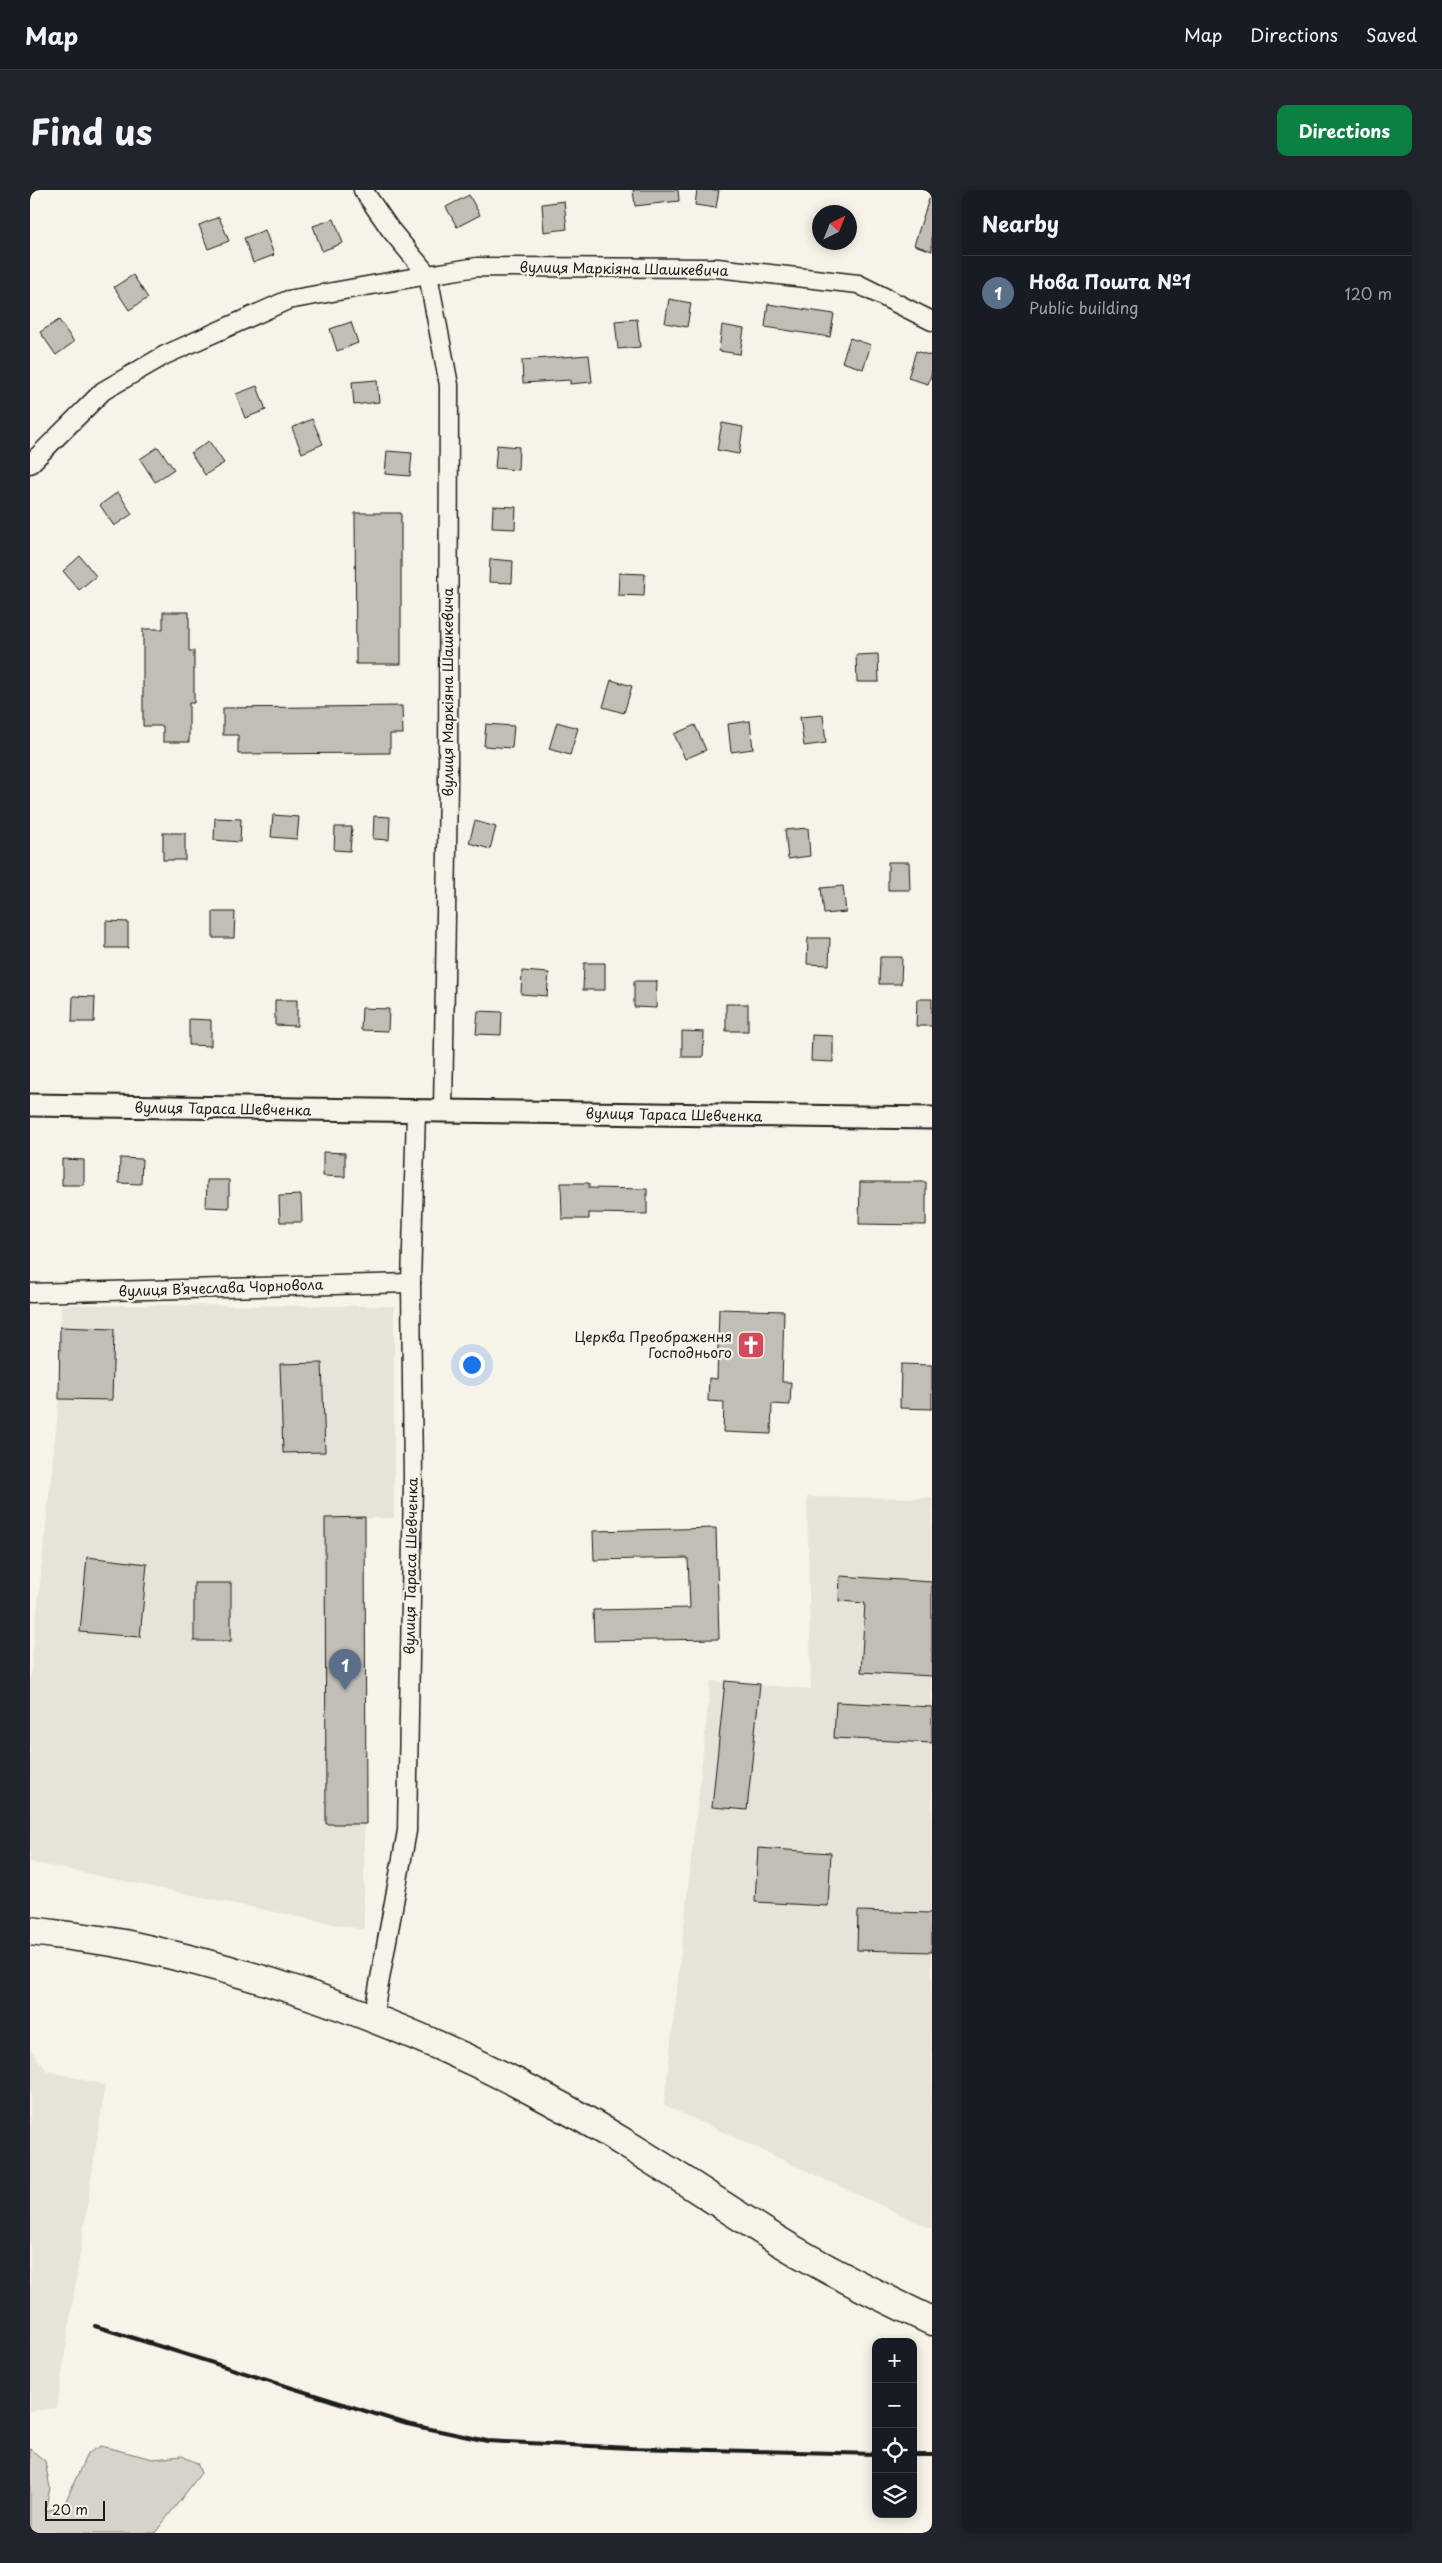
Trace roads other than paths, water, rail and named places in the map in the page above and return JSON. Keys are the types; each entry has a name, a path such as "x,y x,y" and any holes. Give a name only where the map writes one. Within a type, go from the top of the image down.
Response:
{"highway":[{"path":"30,1931 121,1944 198,1961 286,1985 373,2017 452,2052 544,2097 619,2140 784,2244 869,2292 932,2321"}],"street":[{"path":"363,190 390,229 428,275"},
{"name":"вулиця Маркіяна Шашкевича","path":"30,464 102,391 165,355 288,300 477,267 717,268 858,284 932,321"},
{"name":"вулиця Маркіяна Шашкевича","path":"428,275 449,385 448,784 443,1112"},
{"name":"вулиця Тараса Шевченка","path":"30,1106 932,1118"},
{"name":"вулиця Тараса Шевченка","path":"373,2017 407,1831 413,1482 411,1283 416,1112"},
{"name":"вулиця Вʼячеслава Чорновола","path":"30,1293 411,1283"}],"railway":[{"path":"95,2326 407,2424 487,2441 631,2448 872,2454"},
{"path":"917,2455 932,2455"}],"place":[{"name":"Церква Преображення Господнього","path":"751,1345"},
{"name":"Нова Пошта №1","path":"345,1690"}]}
